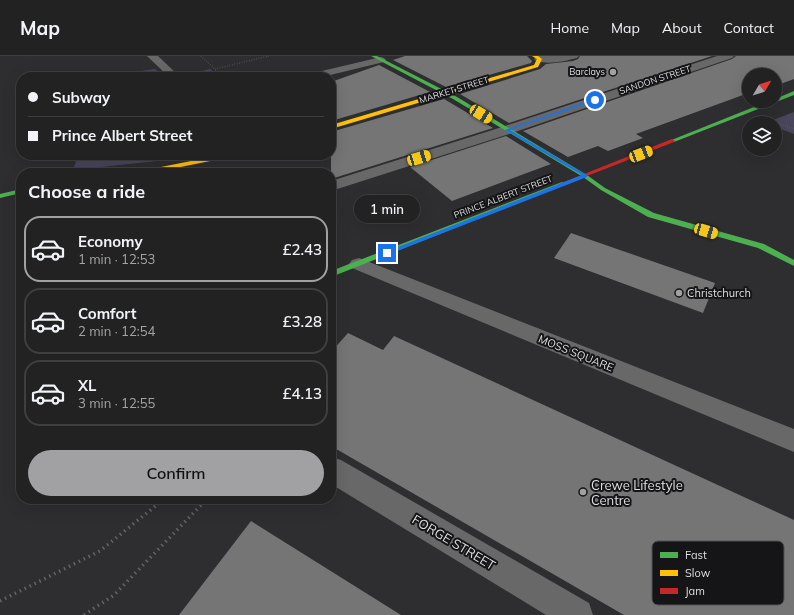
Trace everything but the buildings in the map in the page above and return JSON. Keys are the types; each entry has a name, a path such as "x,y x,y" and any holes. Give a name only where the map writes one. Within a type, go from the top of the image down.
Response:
{"street":[{"name":"MARKET STREET","path":"336,126 536,66 539,63 537,58 564,58 573,56"},
{"name":"SANDON STREET","path":"336,184 507,130 728,56"},
{"path":"377,58 454,98 585,176 603,189 651,215 761,246 794,263"},
{"name":"PRINCE ALBERT STREET","path":"336,272 794,93"},
{"path":"168,168 209,160"},
{"path":"0,196 16,192"},
{"name":"MOSS SQUARE","path":"359,264 794,441"},
{"name":"FORGE STREET","path":"336,472 577,615"}],"lane":[{"path":"152,56 170,72"},
{"path":"327,72 377,58"}],"path":[{"path":"202,56 218,72"},
{"path":"215,69 269,56"},
{"path":"0,601 100,551 158,504"},
{"path":"84,615 114,594 202,504"}],"shaded area":[{"path":"155,69 159,72 134,72"},
{"path":"210,69 213,72 198,72"},
{"path":"794,112 794,134 782,130 782,117"},
{"path":"76,160 161,160 92,168 74,168"}],"traffic: fast":[{"path":"373,56 455,98 585,176 603,189 651,215 761,246 794,263"},
{"path":"672,141 794,93"},
{"path":"336,272 562,184"},
{"path":"0,196 16,192"}],"traffic: slow":[{"path":"336,126 536,66 540,59 534,56"},
{"path":"166,168 205,160"}],"traffic: jam":[{"path":"562,184 672,141"}],"place":[{"name":"Barclays","path":"613,72"},
{"name":"Christchurch","path":"679,293"},
{"name":"Crewe Lifestyle Centre","path":"583,492"}],"route":[{"path":"387,253 585,176 507,130 595,100"}]}
